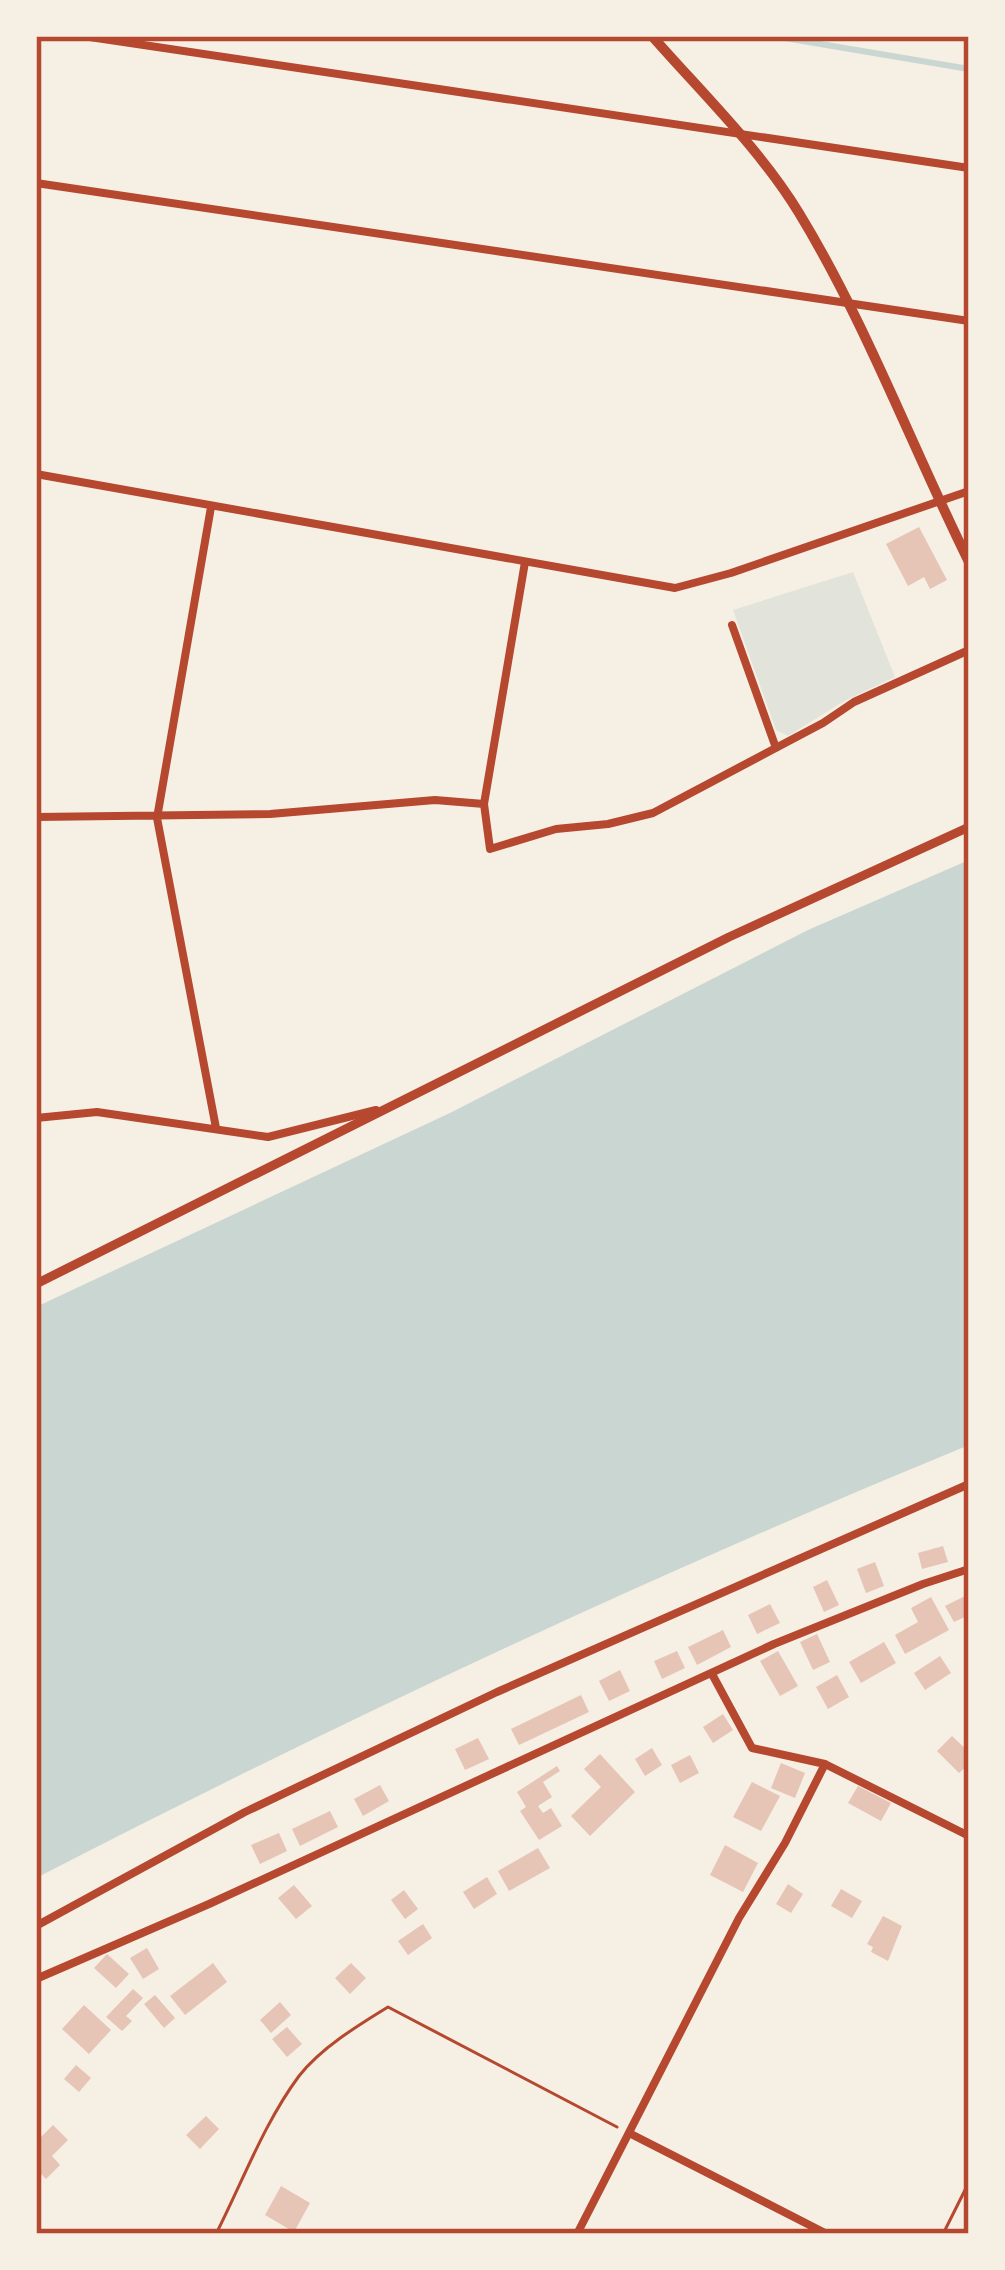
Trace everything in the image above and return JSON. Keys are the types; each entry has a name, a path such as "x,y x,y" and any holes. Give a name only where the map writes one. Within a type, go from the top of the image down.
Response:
{"main road":[{"path":"652,36 797,210 847,302 969,562"}],"street":[{"path":"83,36 969,169"},
{"path":"36,183 969,321"},
{"path":"36,474 675,588 969,491"},
{"path":"211,507 157,818 216,1128"},
{"path":"525,562 484,804 490,849 556,829 653,814 854,702 969,650"},
{"path":"732,626 776,748"},
{"path":"36,817 270,814 435,800 484,804"},
{"path":"36,1284 729,937 969,827"},
{"path":"36,1118 98,1112 268,1137 383,1109"},
{"path":"36,1925 245,1811 476,1702 969,1484"},
{"path":"36,1979 774,1644 969,1570"},
{"path":"712,1674 752,1748 825,1764 969,1836"},
{"path":"577,2234 739,1918 825,1764"},
{"path":"629,2133 827,2234"}],"path":[{"path":"216,2234 300,2076 316,2058 388,2007 629,2133"},
{"path":"943,2234 969,2182"}],"shaded area":[{"path":"853,572 895,677 788,736 776,730 733,610"},
{"path":"969,860 969,1445 498,1651 36,1878 36,1307 452,1112 808,930"}],"building":[{"path":"919,527 947,580 930,589 924,577 908,586 886,544"},
{"path":"943,1546 948,1562 922,1569 918,1553"},
{"path":"875,1562 884,1586 866,1593 857,1569"},
{"path":"827,1580 839,1605 824,1612 813,1587"},
{"path":"969,1594 969,1615 954,1622 945,1606"},
{"path":"931,1597 949,1630 905,1654 895,1635 918,1622 911,1608"},
{"path":"770,1604 780,1623 757,1634 748,1615"},
{"path":"723,1630 731,1647 697,1665 688,1647"},
{"path":"817,1634 830,1662 813,1670 800,1642"},
{"path":"884,1642 896,1663 861,1683 849,1662"},
{"path":"677,1651 685,1668 662,1679 654,1661"},
{"path":"778,1651 798,1686 780,1696 760,1661"},
{"path":"940,1656 951,1673 925,1690 914,1673"},
{"path":"620,1670 630,1691 609,1701 599,1681"},
{"path":"837,1675 849,1697 828,1709 816,1687"},
{"path":"581,1695 589,1712 519,1745 511,1729"},
{"path":"723,1714 733,1730 713,1743 703,1727"},
{"path":"952,1736 969,1752 969,1764 959,1773 937,1751"},
{"path":"478,1738 489,1759 465,1770 455,1749"},
{"path":"652,1748 662,1765 645,1776 635,1759"},
{"path":"600,1754 635,1792 590,1836 571,1816 601,1787 584,1769"},
{"path":"690,1755 699,1773 680,1783 671,1765"},
{"path":"781,1763 805,1773 795,1798 771,1788"},
{"path":"557,1766 560,1771 543,1782 552,1797 538,1806 543,1813 551,1808 562,1826 539,1840 520,1811 526,1807 517,1792"},
{"path":"752,1782 780,1796 761,1831 733,1817"},
{"path":"380,1785 389,1801 363,1816 354,1799"},
{"path":"858,1786 891,1803 881,1821 848,1803"},
{"path":"330,1811 338,1827 300,1846 292,1829"},
{"path":"279,1833 287,1851 260,1864 251,1845"},
{"path":"725,1845 758,1863 743,1892 710,1875"},
{"path":"538,1848 550,1868 509,1891 498,1871"},
{"path":"487,1877 497,1894 474,1909 463,1892"},
{"path":"788,1884 803,1894 791,1913 776,1904"},
{"path":"294,1885 312,1906 296,1919 278,1898"},
{"path":"841,1889 862,1901 852,1918 831,1906"},
{"path":"404,1890 418,1909 405,1919 391,1900"},
{"path":"883,1916 902,1926 888,1961 871,1952 873,1947 867,1944"},
{"path":"423,1924 432,1938 408,1955 398,1941"},
{"path":"147,1948 159,1969 143,1979 130,1958"},
{"path":"107,1954 129,1974 116,1988 94,1968"},
{"path":"213,1963 227,1982 185,2015 170,1996"},
{"path":"351,1963 366,1978 350,1994 335,1978"},
{"path":"133,1989 143,1998 126,2016 132,2021 122,2031 106,2017"},
{"path":"155,1995 175,2018 164,2028 144,2004"},
{"path":"280,2002 291,2015 271,2033 260,2020"},
{"path":"84,2005 111,2030 89,2054 62,2029"},
{"path":"287,2027 302,2044 287,2057 272,2039"},
{"path":"76,2065 91,2078 79,2092 64,2079"},
{"path":"206,2116 219,2129 200,2149 186,2135"},
{"path":"53,2125 68,2140 52,2156 60,2165 46,2179 36,2169 36,2142"},
{"path":"281,2186 310,2203 294,2232 265,2215"}],"waterway":[{"path":"773,36 969,69"}]}
